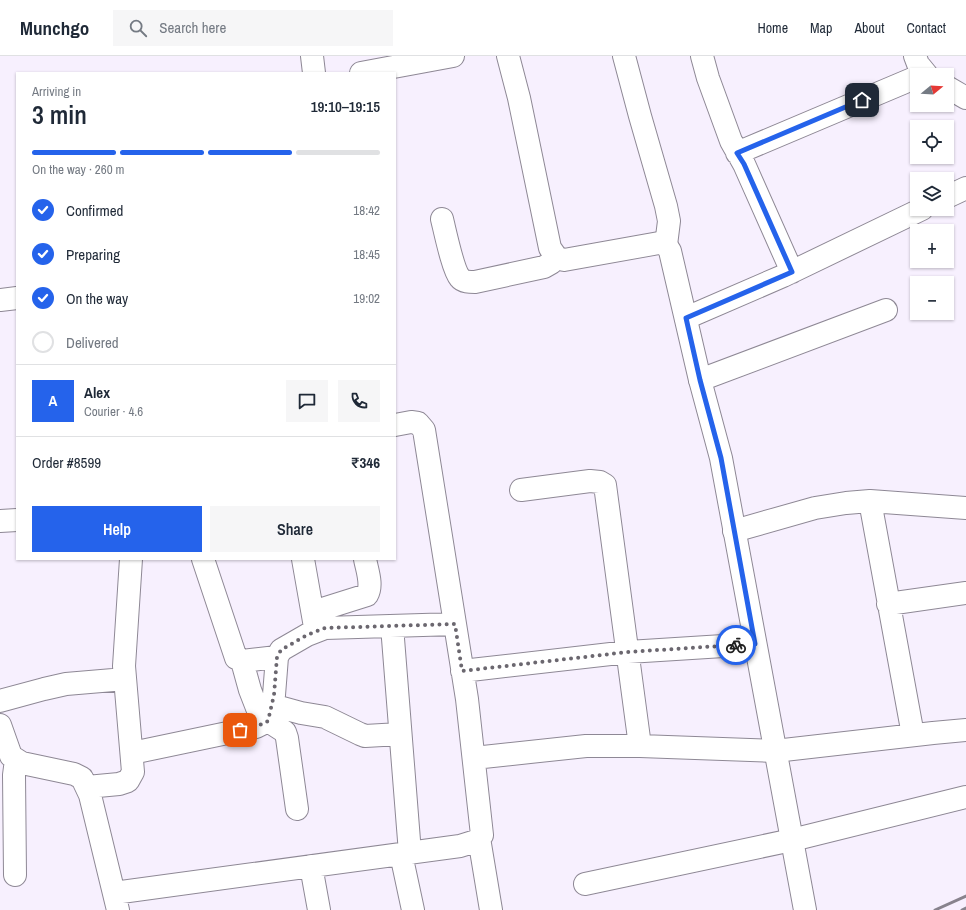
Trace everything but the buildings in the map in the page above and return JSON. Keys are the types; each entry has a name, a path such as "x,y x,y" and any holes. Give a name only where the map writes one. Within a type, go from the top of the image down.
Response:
{"street":[{"path":"312,56 314,72"},
{"path":"366,72 453,56"},
{"path":"508,56 519,98 550,248 557,258 564,260 659,243 666,245"},
{"path":"624,56 666,206 669,220 666,245 670,252 700,380 721,458 805,910"},
{"path":"702,56 730,141 744,164 792,272"},
{"path":"737,153 910,76"},
{"path":"954,91 966,98"},
{"path":"954,194 966,188"},
{"path":"686,318 792,272 910,215"},
{"path":"442,219 456,269 460,278 467,282 475,282 544,267 557,258"},
{"path":"0,300 16,298"},
{"path":"700,380 886,310"},
{"path":"8,755 22,764 74,774 82,778 90,795 116,902 311,866 460,846 476,841 482,835 482,829 474,758 455,624 424,430 418,423 411,422 396,425"},
{"path":"522,490 590,480 600,482 605,485 640,746"},
{"path":"734,531 815,508 846,503 870,502 966,508"},
{"path":"870,502 913,735"},
{"path":"0,521 16,520"},
{"path":"87,787 118,784 128,781 133,772 124,666 131,560"},
{"path":"203,560 236,658 242,661 277,657"},
{"path":"303,560 314,621 325,628 455,624"},
{"path":"132,753 256,727 270,713 274,695 277,657 281,650 314,621 367,595 370,585 365,560"},
{"path":"888,604 966,593"},
{"path":"392,626 400,734 406,854 413,910"},
{"path":"462,671 628,652 755,644"},
{"path":"242,661 257,708 270,713 301,713 325,717 365,736 400,734"},
{"path":"0,701 66,684 125,679"},
{"path":"270,713 285,732 287,738 298,809"},
{"path":"0,725 14,775 15,875"},
{"path":"474,758 586,746 640,746 775,751 966,730"},
{"path":"585,884 792,840 966,797"},
{"path":"478,838 491,910"},
{"path":"311,866 319,910"}],"railway":[{"path":"935,910 966,896"},
{"path":"962,910 966,908"}],"way so far":[{"path":"240,730 256,727 268,721 274,695 277,657 281,650 316,630 325,628 455,624 462,671 628,652 736,645"}],"route":[{"path":"736,645 755,644 721,458 700,380 686,318 792,272 744,164 737,153 862,100"}]}
